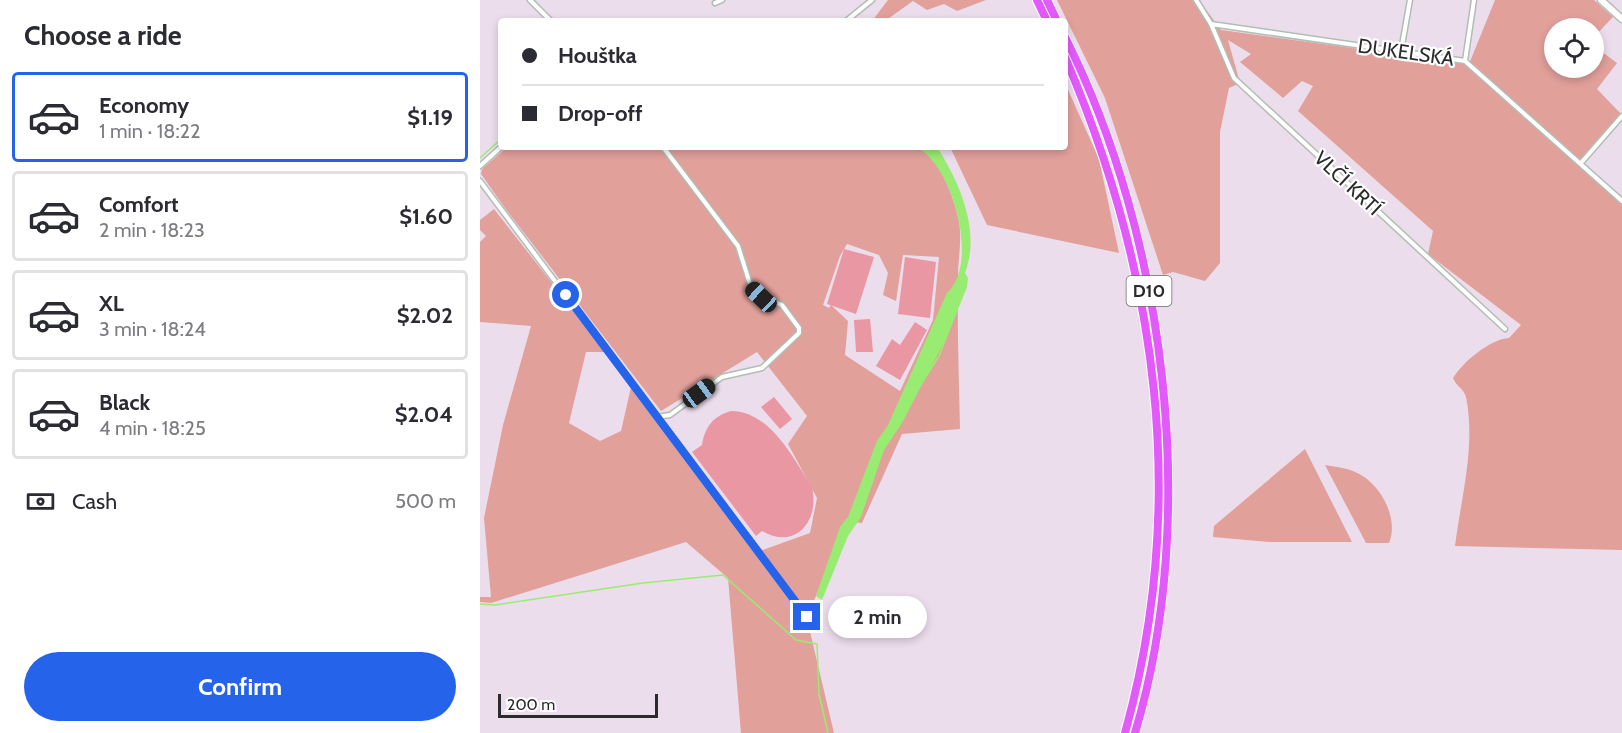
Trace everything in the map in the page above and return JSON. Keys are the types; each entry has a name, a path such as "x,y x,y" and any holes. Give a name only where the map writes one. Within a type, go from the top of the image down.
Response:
{"highway":[{"path":"1037,0 1046,18"},
{"path":"1047,0 1056,18"},
{"name":"D10","path":"1068,44 1115,158 1135,226 1149,287 1164,397 1167,495 1164,560 1149,673 1135,733"},
{"name":"D10","path":"1068,64 1091,118 1117,194 1144,310 1155,396 1158,454 1155,559 1142,663 1125,733"}],"street":[{"path":"530,0 548,18"},
{"path":"715,3 722,0"},
{"path":"850,18 872,0"},
{"name":"VLČÍ KRTÍ","path":"1196,0 1211,24 1234,78 1504,329"},
{"path":"1401,51 1410,0"},
{"path":"1465,61 1474,0"},
{"path":"1601,0 1622,19"},
{"name":"DUKELSKÁ","path":"1211,24 1465,61 1622,201"},
{"path":"1581,163 1622,116"},
{"path":"480,166 498,150"},
{"path":"656,417 670,415 722,377 762,368 797,338 799,328 782,305 761,297 749,284 738,246 665,150"},
{"path":"480,181 807,617"}],"shaded area":[{"path":"888,0 986,0 957,11 944,4 927,10 913,1 889,18 874,18"},
{"path":"1057,0 1199,0 1221,30 1469,64 1495,0 1594,0 1613,17 1604,26 1604,18 1544,18 1544,78 1604,78 1604,53 1617,63 1597,89 1622,115 1576,164 1622,202 1622,550 1455,546 1466,472 1469,416 1464,392 1453,378 1463,365 1478,352 1494,342 1509,338 1521,325 1428,254 1433,231 1298,111 1313,86 1302,81 1283,98 1240,62 1251,54 1228,40 1240,83 1229,88 1220,132 1220,263 1205,281 1173,272 1163,275 1105,98 1068,22 1068,18 1066,18"},
{"path":"1068,90 1099,159 1119,253 987,225 951,150 1068,150"},
{"path":"504,150 922,150 938,168 953,198 960,232 958,333 960,429 902,434 862,523 845,521 807,619 834,733 741,733 728,578 686,542 491,603 480,602 480,597 491,597 484,518 503,425 531,326 480,322 480,242 486,236 480,230 480,220 494,209 606,352 586,352 569,423 600,441 621,431 631,387 760,551 810,533 817,498 788,444 807,416 757,352 661,411 481,174 482,169","holes":["847,244 879,255 888,273 883,295 896,301 903,255 939,257 933,320 900,391 845,355 848,321 831,305 829,308 823,305 840,256"]},
{"path":"920,150 939,150 953,176 966,208 971,241 965,273 968,278 967,287 943,344 902,423 884,450 861,517 848,536 822,600 816,596 840,527 848,517 877,441 888,425 947,293 957,279 961,260 958,216 951,193 941,173 929,157"},
{"path":"844,249 874,257 856,314 827,304"},
{"path":"905,257 936,262 930,318 898,314"},
{"path":"870,319 873,352 856,352 854,320"},
{"path":"915,322 927,330 900,380 876,366 892,339 900,345"},
{"path":"774,397 792,419 780,429 761,407"},
{"path":"731,411 745,413 769,427 788,450 812,487 814,499 809,521 795,535 774,536 762,531 756,536 692,452 702,445 711,423 719,416"},
{"path":"1305,449 1352,542 1269,542 1213,537 1214,526"},
{"path":"1325,465 1357,473 1376,487 1390,515 1392,534 1389,543 1366,543"}],"waterway":[{"path":"480,158 498,142"},
{"path":"920,386 939,356 966,287"},
{"path":"480,604 495,605 643,583 723,575 796,640 817,644 819,694 828,733"}],"route":[{"path":"566,295 807,617"}]}
